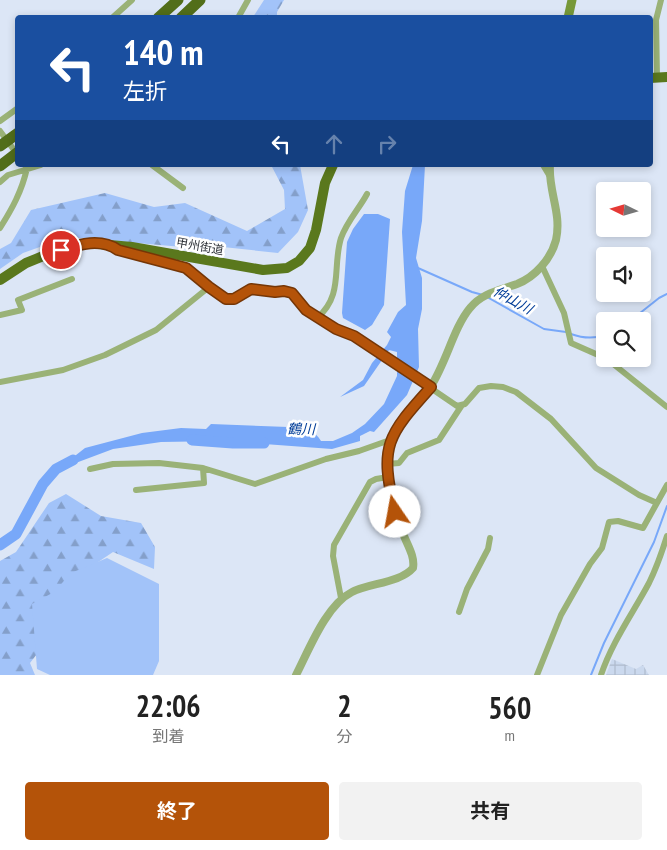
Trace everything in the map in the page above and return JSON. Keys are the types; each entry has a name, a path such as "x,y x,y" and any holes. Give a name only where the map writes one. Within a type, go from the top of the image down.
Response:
{"highway":[{"path":"161,15 178,0"},
{"path":"184,15 200,0"},
{"path":"0,146 15,135"},
{"path":"0,166 15,156"},
{"name":"甲州街道","path":"0,280 26,263 81,244 109,244 263,270 287,268 299,261 310,248 316,230 324,190 332,167"}],"main road":[{"path":"569,15 572,0"}],"street":[{"path":"115,15 132,0"},
{"path":"240,15 248,0"},
{"path":"658,77 656,20 661,0"},
{"path":"0,121 15,110"},
{"path":"0,131 15,150"},
{"path":"0,182 8,175 26,167 25,180 15,205 0,228"},
{"path":"155,167 183,188"},
{"path":"544,167 550,175"},
{"path":"296,675 326,618 341,598 353,591 404,575 413,568 413,559 395,512 388,477 387,464 390,440 401,421 431,387 466,314 474,304 492,292 519,283 542,266 551,252 556,240 557,206 550,167"},
{"path":"317,318 325,312 335,293 338,258 344,232 367,194"},
{"path":"109,244 118,250 186,268 221,297 230,300 251,289 292,293 306,310 317,318 366,344 456,406 465,404 479,388 497,386 516,392 551,419 596,468 639,495 656,503"},
{"path":"542,266 564,313 571,343 596,354"},
{"path":"0,315 22,310 18,300 72,280"},
{"path":"0,382 64,370 105,355 156,330 209,287"},
{"path":"617,367 667,407"},
{"path":"387,464 399,463 407,453 439,440 462,404"},
{"path":"90,469 113,464 159,463 203,468 256,484 326,459 359,451 390,440"},
{"path":"136,490 204,483 203,468"},
{"path":"341,598 333,556 334,545 370,482 388,477"},
{"path":"536,675 560,615 590,564 602,548 609,522 618,521 643,528 667,485"},
{"path":"601,675 606,660 649,582 667,536"},
{"path":"459,612 467,588 488,549 490,538"}],"shaded area":[{"path":"612,659 636,669 643,665 649,675 606,675"}],"green space":[{"path":"264,0 284,0 277,15 254,15"},
{"path":"272,167 300,167 308,210 298,232 278,253 223,247 194,248 68,237 23,253 0,269 0,249 11,243 31,210 105,193 154,207 185,203 247,231 285,209 284,190"},
{"path":"66,494 101,516 141,523 155,547 154,569 113,552 73,579 40,650 30,663 35,675 0,675 0,561 16,552 49,503"},
{"path":"107,558 159,584 159,661 153,675 50,675 37,669 32,604 54,592 71,573"}],"water":[{"path":"412,167 425,167 422,221 416,258 422,278 422,309 418,329 419,367 407,395 374,432 370,431 360,436 360,441 332,449 222,441 161,442 113,449 57,470 85,448 142,433 181,428 206,429 211,424 293,427 311,431 321,441 333,441 352,433 365,424 384,404 397,376 397,352 389,350 364,386 340,397 363,380 372,363 387,345 391,337 387,332 398,312 406,305 402,232 405,191"},
{"path":"364,214 378,214 390,219 384,305 372,325 365,330 343,318 342,313 347,242 353,229"}],"waterway":[{"name":"仲山川","path":"418,268 483,295"},
{"name":"仲山川","path":"641,312 667,294"},
{"name":"仲山川","path":"487,297 544,329 566,332"},
{"name":"仲山川","path":"571,334 588,338 596,337"},
{"name":"鶴川","path":"192,440 264,443"},
{"name":"鶴川","path":"0,545 16,534 43,484 56,469 73,460"},
{"name":"仲山川","path":"591,675 604,643 654,542 667,506"}],"route":[{"path":"61,250 87,244 109,244 118,250 186,268 221,297 230,300 251,289 292,293 302,307 317,318 336,329 354,336 431,387 401,421 390,440 386,461 395,512"}]}
